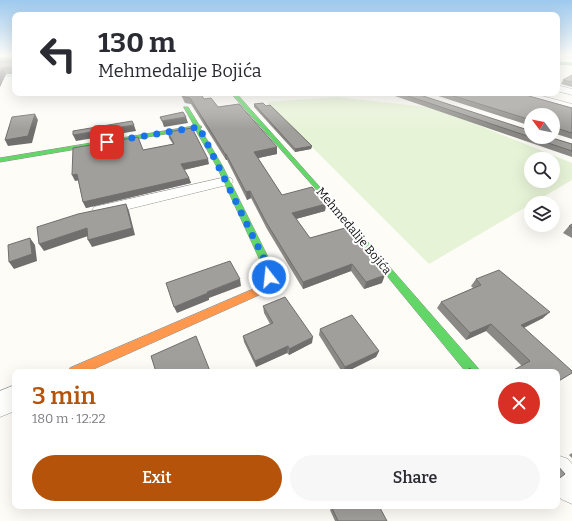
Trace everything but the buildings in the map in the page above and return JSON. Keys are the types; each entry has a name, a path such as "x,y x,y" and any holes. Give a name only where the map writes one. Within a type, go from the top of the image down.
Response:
{"street":[{"path":"560,89 572,92"},
{"name":"Mehmedalije Bojića","path":"236,96 316,186 471,369"},
{"path":"531,96 572,107"},
{"path":"81,369 252,294 264,286 269,277 269,269 226,181 199,127 186,108"},
{"path":"0,160 199,127"},
{"path":"86,215 226,181"},
{"path":"0,404 12,399"},
{"path":"560,474 572,488"}],"green space":[{"path":"337,97 436,108 545,152 524,152 524,188 558,188 545,196 524,196 524,208 429,264 267,102"},
{"path":"560,158 572,163 572,180 560,187"}],"traffic: fast":[{"path":"236,96 316,186 471,369"},
{"path":"186,108 220,167 269,269 266,281 256,292"},
{"path":"0,160 199,127"}],"traffic: slow":[{"path":"81,369 256,292"}],"route":[{"path":"107,142 199,127 269,269 269,277"}]}
